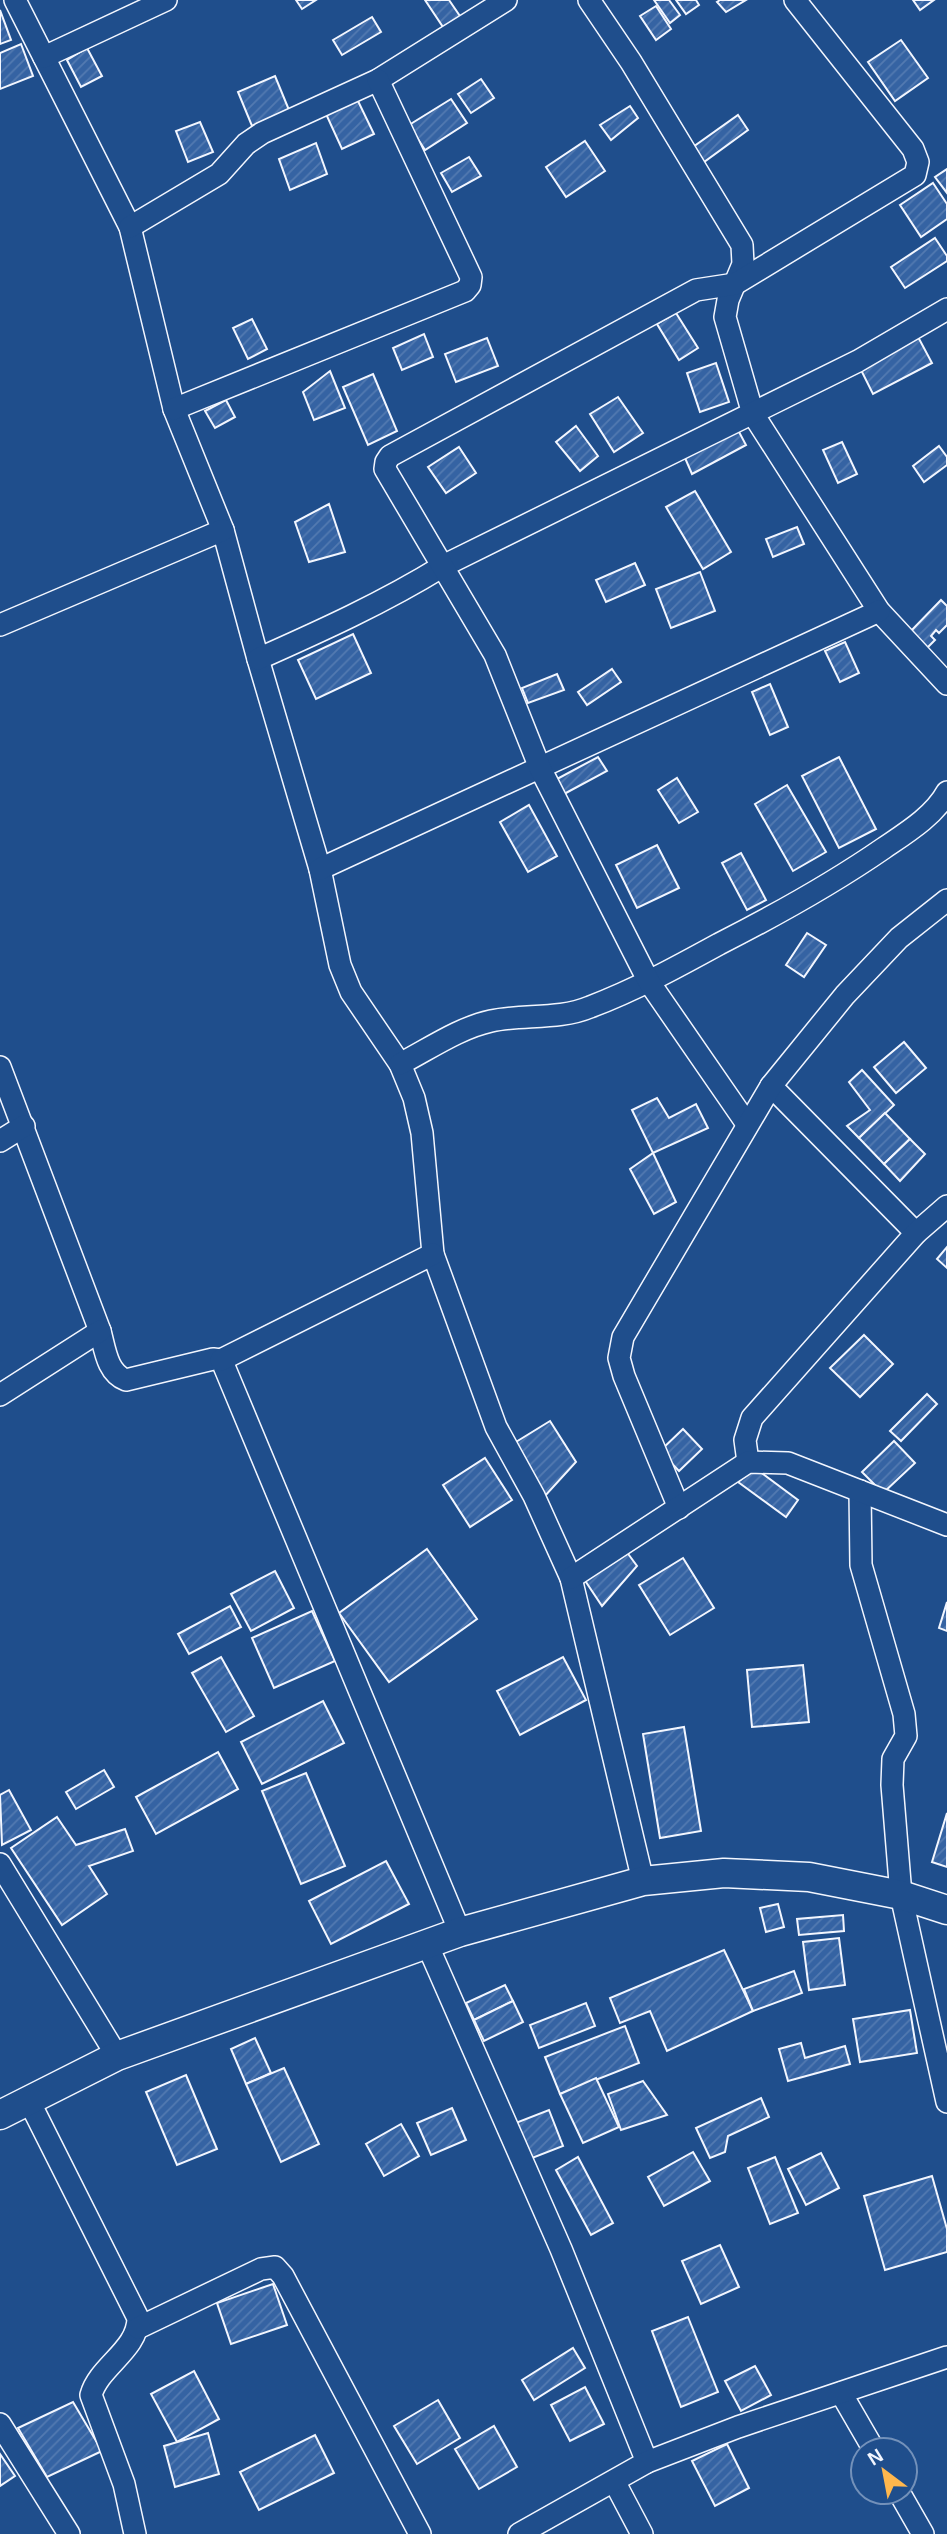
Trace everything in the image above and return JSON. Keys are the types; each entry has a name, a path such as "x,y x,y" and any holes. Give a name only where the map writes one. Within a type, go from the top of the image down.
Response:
{"street":[{"path":"15,0 130,227 174,409 223,530 257,659 320,869 340,965 351,992 400,1064 414,1098 422,1133 433,1254 496,1427 534,1496 571,1578 643,1881"},
{"path":"44,57 166,0"},
{"path":"130,227 219,174 246,144 262,133 378,79 506,0"},
{"path":"589,0 631,62 742,245 743,264 728,300 725,317 752,414 879,611 947,684"},
{"path":"747,1124 649,982 540,768 495,655 385,468 390,456 696,290 735,284 915,175 918,162 913,149 794,0"},
{"path":"174,409 465,291 470,285 471,277 378,79"},
{"path":"696,290 725,317"},
{"path":"257,659 357,615 443,566 858,361 946,312"},
{"path":"0,625 223,530"},
{"path":"320,869 879,611"},
{"path":"400,1064 475,1025 495,1020 572,1013 649,982 785,910 856,867 945,802"},
{"path":"679,1508 624,1376 619,1358 623,1337 771,1086 845,995 899,938 947,900"},
{"path":"0,1067 100,1331 112,1371 117,1377 126,1380 213,1359 221,1360 433,1254"},
{"path":"771,1086 916,1233"},
{"path":"0,1141 24,1126"},
{"path":"748,1462 745,1440 752,1418 916,1233 947,1206"},
{"path":"0,1395 100,1331"},
{"path":"221,1360 460,1932"},
{"path":"571,1578 748,1462 788,1463 947,1525"},
{"path":"860,1491 862,1565 904,1714 906,1736 893,1759 892,1786 901,1895 947,2102"},
{"path":"0,1864 117,2056"},
{"path":"0,2115 117,2056 460,1932 643,1881 724,1873 797,1876 901,1895 947,1910"},
{"path":"427,1944 561,2249 647,2462"},
{"path":"28,2099 138,2318 135,2335 96,2384 91,2395 124,2484 135,2534"},
{"path":"138,2328 261,2269 275,2267 284,2276 420,2534"},
{"path":"519,2534 647,2462 738,2427 947,2357"},
{"path":"841,2393 866,2436"},
{"path":"0,2424 69,2534"},
{"path":"614,2481 642,2534"},
{"path":"906,2506 923,2534"}],"building":[{"path":"296,0 316,0 302,9"},
{"path":"425,0 449,0 464,22 447,33"},
{"path":"654,0 669,0 680,15 670,23"},
{"path":"676,0 696,0 699,5 686,14"},
{"path":"746,0 726,12 717,2"},
{"path":"913,0 934,0 920,10"},
{"path":"656,6 671,29 656,40 640,16"},
{"path":"0,10 11,40 0,44"},
{"path":"372,17 381,32 342,55 333,40"},
{"path":"901,40 928,78 895,101 868,62"},
{"path":"21,44 33,76 0,89 0,53"},
{"path":"87,48 102,76 81,87 67,60"},
{"path":"275,76 289,110 252,126 238,92"},
{"path":"481,79 494,98 471,113 458,94"},
{"path":"357,99 374,134 342,149 326,114"},
{"path":"451,99 467,123 425,150 409,125"},
{"path":"630,106 638,118 611,140 600,125"},
{"path":"738,115 748,130 704,162 693,147"},
{"path":"200,122 213,152 188,162 176,131"},
{"path":"585,141 605,171 566,197 546,167"},
{"path":"316,143 327,174 290,190 279,159"},
{"path":"469,157 481,176 452,192 441,173"},
{"path":"947,169 947,193 935,177"},
{"path":"933,183 947,204 947,219 921,237 900,205"},
{"path":"935,238 947,256 947,261 905,288 891,267"},
{"path":"676,313 698,348 679,360 657,324"},
{"path":"252,319 267,349 248,359 233,328"},
{"path":"424,334 433,357 402,370 393,348"},
{"path":"917,335 932,363 873,394 859,366"},
{"path":"487,338 498,366 456,382 445,354"},
{"path":"716,363 729,402 700,412 687,373"},
{"path":"330,371 345,408 314,420 303,392"},
{"path":"373,374 397,431 368,445 343,387"},
{"path":"618,397 643,433 614,452 590,414"},
{"path":"226,400 235,417 215,428 205,411"},
{"path":"576,426 598,456 580,471 556,442"},
{"path":"738,430 746,445 692,474 685,458"},
{"path":"842,442 857,474 838,483 823,450"},
{"path":"939,446 947,457 947,465 924,482 913,466"},
{"path":"459,447 476,473 446,493 428,467"},
{"path":"695,491 731,552 703,569 666,507"},
{"path":"329,504 345,552 309,562 295,522"},
{"path":"797,527 804,544 773,557 766,539"},
{"path":"635,563 645,585 606,602 596,580"},
{"path":"700,572 715,611 671,628 656,589"},
{"path":"941,600 947,606 947,625 939,633 936,630 931,636 935,640 926,649 909,633"},
{"path":"353,634 371,673 316,699 298,660"},
{"path":"845,642 859,673 840,682 825,651"},
{"path":"612,669 621,682 587,705 578,692"},
{"path":"557,674 564,690 528,703 522,688"},
{"path":"770,684 788,727 770,735 752,692"},
{"path":"598,757 607,771 564,794 557,779"},
{"path":"839,757 876,829 839,848 802,776"},
{"path":"677,778 698,812 679,823 658,790"},
{"path":"787,785 826,852 793,871 755,804"},
{"path":"529,805 557,856 528,872 500,822"},
{"path":"657,845 679,888 637,908 616,865"},
{"path":"741,853 766,900 747,910 722,863"},
{"path":"807,933 826,945 804,977 786,965"},
{"path":"904,1042 926,1068 896,1093 874,1067"},
{"path":"862,1070 894,1105 859,1138 847,1126 870,1110 849,1082"},
{"path":"657,1098 669,1118 696,1104 708,1128 653,1153 632,1110"},
{"path":"885,1113 910,1139 884,1164 859,1138"},
{"path":"910,1139 925,1154 900,1181 884,1164"},
{"path":"653,1153 676,1202 654,1214 630,1169"},
{"path":"947,1247 947,1268 937,1259"},
{"path":"864,1335 893,1364 860,1397 830,1368"},
{"path":"927,1394 937,1404 901,1441 890,1431"},
{"path":"550,1421 576,1462 543,1498 511,1445"},
{"path":"683,1429 702,1449 679,1471 660,1451"},
{"path":"894,1441 915,1463 883,1493 862,1472"},
{"path":"485,1458 512,1500 470,1527 443,1485"},
{"path":"755,1468 798,1500 786,1517 738,1482"},
{"path":"427,1549 477,1619 389,1682 339,1613"},
{"path":"626,1551 637,1566 602,1606 584,1579"},
{"path":"683,1558 714,1608 670,1635 639,1585"},
{"path":"275,1571 294,1608 251,1631 231,1594"},
{"path":"947,1602 947,1631 939,1628"},
{"path":"230,1606 241,1627 189,1654 178,1634"},
{"path":"312,1611 335,1661 274,1688 252,1638"},
{"path":"221,1657 254,1716 226,1732 192,1673"},
{"path":"563,1657 586,1700 520,1735 497,1691"},
{"path":"803,1665 809,1722 752,1727 747,1670"},
{"path":"323,1701 344,1743 262,1784 241,1742"},
{"path":"684,1727 701,1831 660,1838 643,1734"},
{"path":"218,1752 238,1789 156,1834 136,1797"},
{"path":"104,1770 114,1787 76,1809 66,1792"},
{"path":"306,1773 345,1866 301,1884 262,1791"},
{"path":"9,1790 31,1830 2,1845 0,1795"},
{"path":"947,1813 947,1867 932,1862"},
{"path":"57,1817 76,1845 125,1829 133,1851 89,1866 107,1894 62,1925 11,1848"},
{"path":"386,1861 409,1904 331,1944 309,1901"},
{"path":"778,1904 784,1927 766,1932 760,1908"},
{"path":"843,1915 844,1931 799,1935 797,1919"},
{"path":"839,1938 845,1985 809,1990 803,1942"},
{"path":"724,1950 753,2011 667,2051 650,2011 620,2023 610,1998"},
{"path":"794,1971 802,1993 753,2011 744,1989"},
{"path":"505,1985 513,2001 474,2020 466,2003"},
{"path":"513,2001 523,2022 484,2041 474,2020"},
{"path":"586,2003 595,2026 539,2048 530,2025"},
{"path":"910,2010 917,2053 860,2062 853,2019"},
{"path":"625,2026 639,2063 560,2094 545,2057"},
{"path":"255,2038 271,2073 246,2084 231,2049"},
{"path":"801,2043 805,2058 845,2046 850,2064 788,2081 779,2049"},
{"path":"284,2068 319,2144 281,2162 246,2084"},
{"path":"186,2075 217,2149 177,2165 146,2092"},
{"path":"596,2078 619,2127 583,2143 560,2094"},
{"path":"643,2081 667,2115 621,2130 608,2094"},
{"path":"761,2098 769,2117 728,2136 725,2152 710,2158 696,2128"},
{"path":"452,2108 466,2140 431,2155 417,2123"},
{"path":"549,2110 563,2146 527,2160 513,2124"},
{"path":"401,2124 419,2156 384,2176 366,2144"},
{"path":"693,2152 710,2181 664,2206 648,2177"},
{"path":"821,2153 839,2188 806,2205 788,2169"},
{"path":"578,2157 613,2223 591,2235 556,2170"},
{"path":"775,2157 798,2213 770,2224 748,2168"},
{"path":"932,2176 947,2229 947,2252 885,2270 864,2196"},
{"path":"720,2245 739,2287 701,2304 682,2261"},
{"path":"273,2284 287,2325 231,2344 217,2303"},
{"path":"688,2317 718,2392 681,2407 652,2331"},
{"path":"573,2348 585,2368 534,2400 522,2380"},
{"path":"755,2366 771,2395 741,2411 725,2381"},
{"path":"194,2371 219,2419 177,2442 151,2394"},
{"path":"585,2387 604,2424 570,2441 551,2405"},
{"path":"438,2400 460,2438 417,2464 394,2426"},
{"path":"73,2402 102,2451 47,2477 18,2428"},
{"path":"494,2426 517,2467 479,2489 455,2449"},
{"path":"208,2433 219,2474 175,2487 164,2446"},
{"path":"315,2435 334,2473 259,2510 240,2472"},
{"path":"727,2444 749,2488 715,2506 692,2461"},
{"path":"0,2454 15,2476 0,2486"}]}
